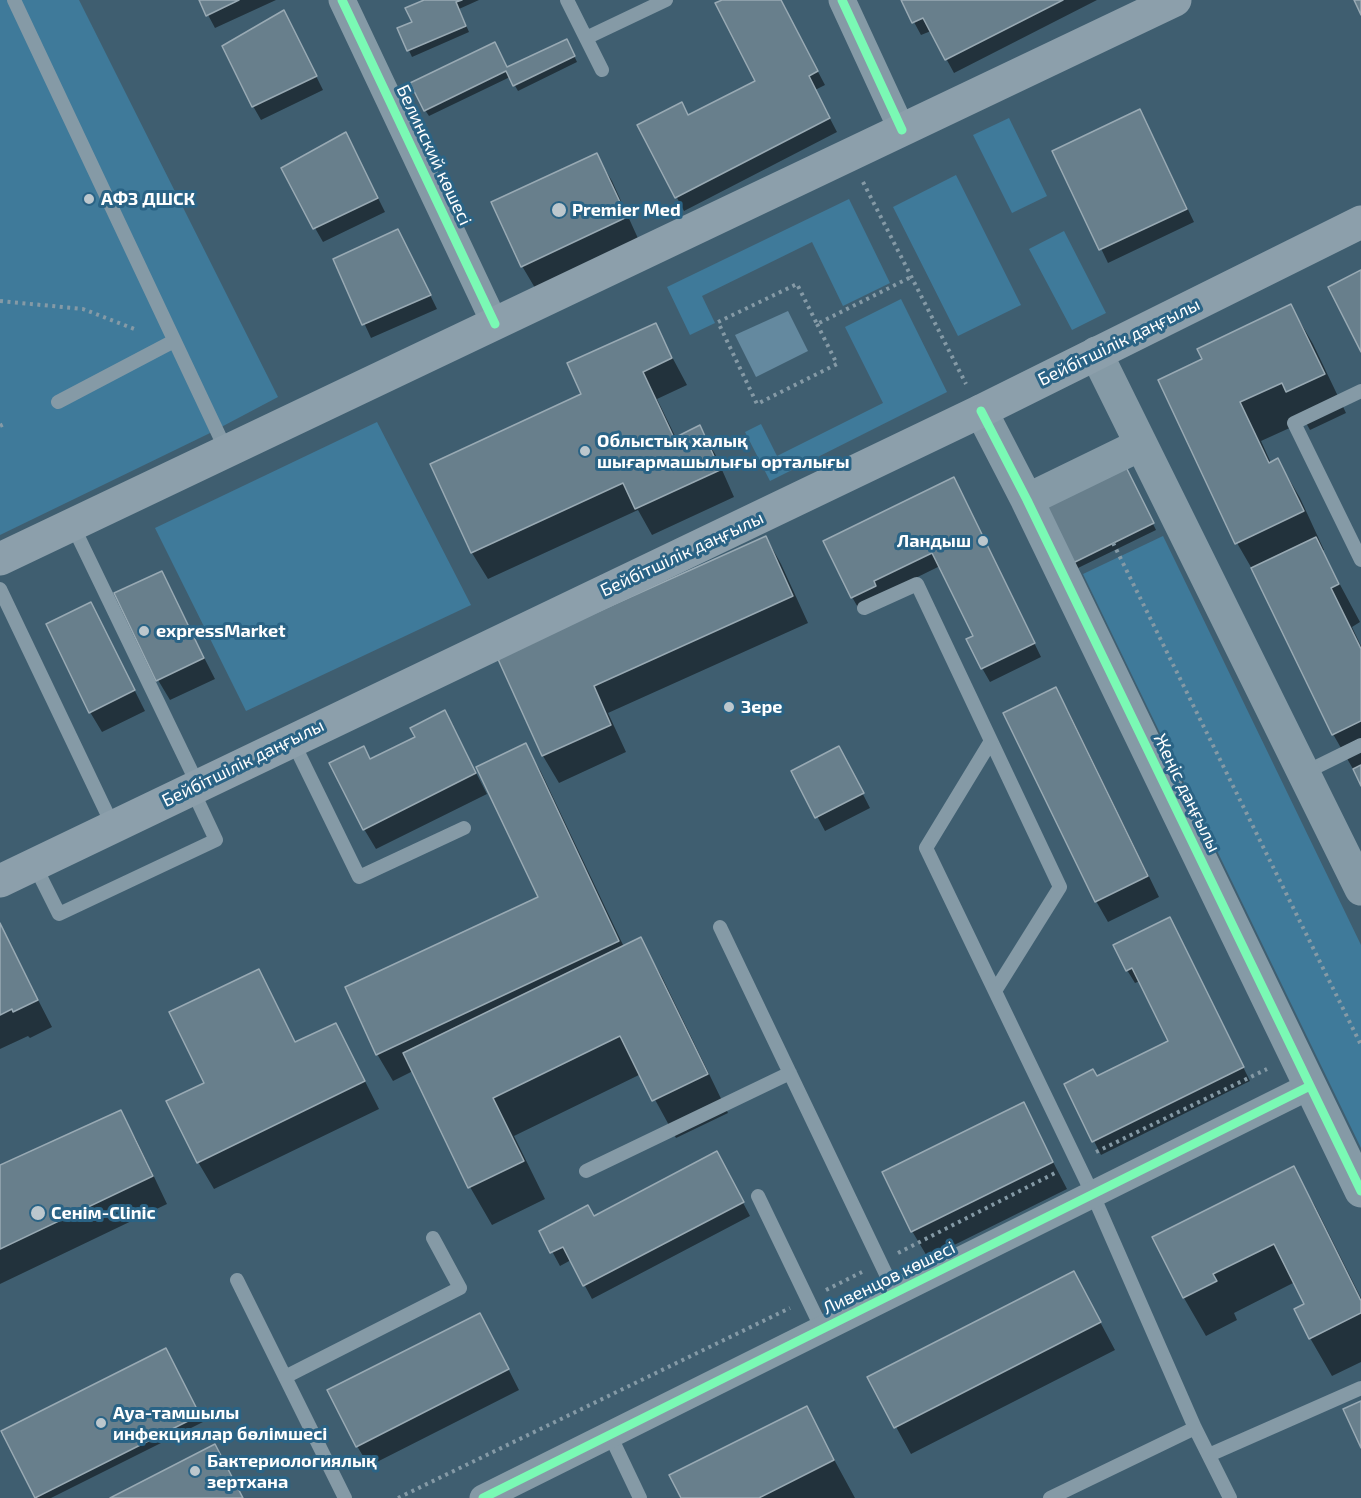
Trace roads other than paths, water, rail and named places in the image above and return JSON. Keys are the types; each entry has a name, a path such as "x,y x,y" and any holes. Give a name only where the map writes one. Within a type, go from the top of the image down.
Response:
{"main road":[{"path":"0,559 1175,0"},
{"name":"Бейбітшілік даңғылы","path":"0,880 981,411 1361,222"}],"street":[{"name":"Белинский көшесі","path":"342,0 495,324"},
{"path":"842,0 902,130"},
{"path":"1096,353 1361,889"},
{"name":"Жеңіс даңғылы","path":"981,411 1027,500 1361,1191"},
{"path":"1027,500 1140,445"},
{"name":"Ливенцов көшесі","path":"483,1498 1310,1086"}],"lane":[{"path":"14,0 226,450"},
{"path":"567,0 602,70"},
{"path":"586,38 666,0"},
{"path":"58,402 174,340"},
{"path":"1361,391 1294,423 1361,560"},
{"path":"34,864 59,914 216,840 195,787 72,524"},
{"path":"864,608 917,584 1060,887 995,990"},
{"path":"0,589 113,826"},
{"path":"292,740 359,877 464,828"},
{"path":"991,741 926,848 1093,1195 1195,1428 1230,1498"},
{"path":"1304,773 1361,745"},
{"path":"720,927 895,1293"},
{"path":"586,1171 790,1073"},
{"path":"758,1196 822,1329"},
{"path":"285,1377 460,1288 433,1238"},
{"path":"237,1281 345,1498"},
{"path":"1209,1455 1361,1388"},
{"path":"1050,1498 1195,1428"},
{"path":"610,1435 640,1498"}],"place":[{"name":"АФЗ ДШСК","path":"89,199"},
{"name":"Premier Med","path":"559,210"},
{"name":"Облыстық халық шығармашылығы орталығы","path":"585,451"},
{"name":"Ландыш","path":"983,541"},
{"name":"expressMarket","path":"144,631"},
{"name":"Зере","path":"729,707"},
{"name":"Сенім-Clinic","path":"38,1213"},
{"name":"Ауа-тамшылы инфекциялар бөлімшесі","path":"101,1423"},
{"name":"Бактериологиялық зертхана","path":"195,1471"}]}
